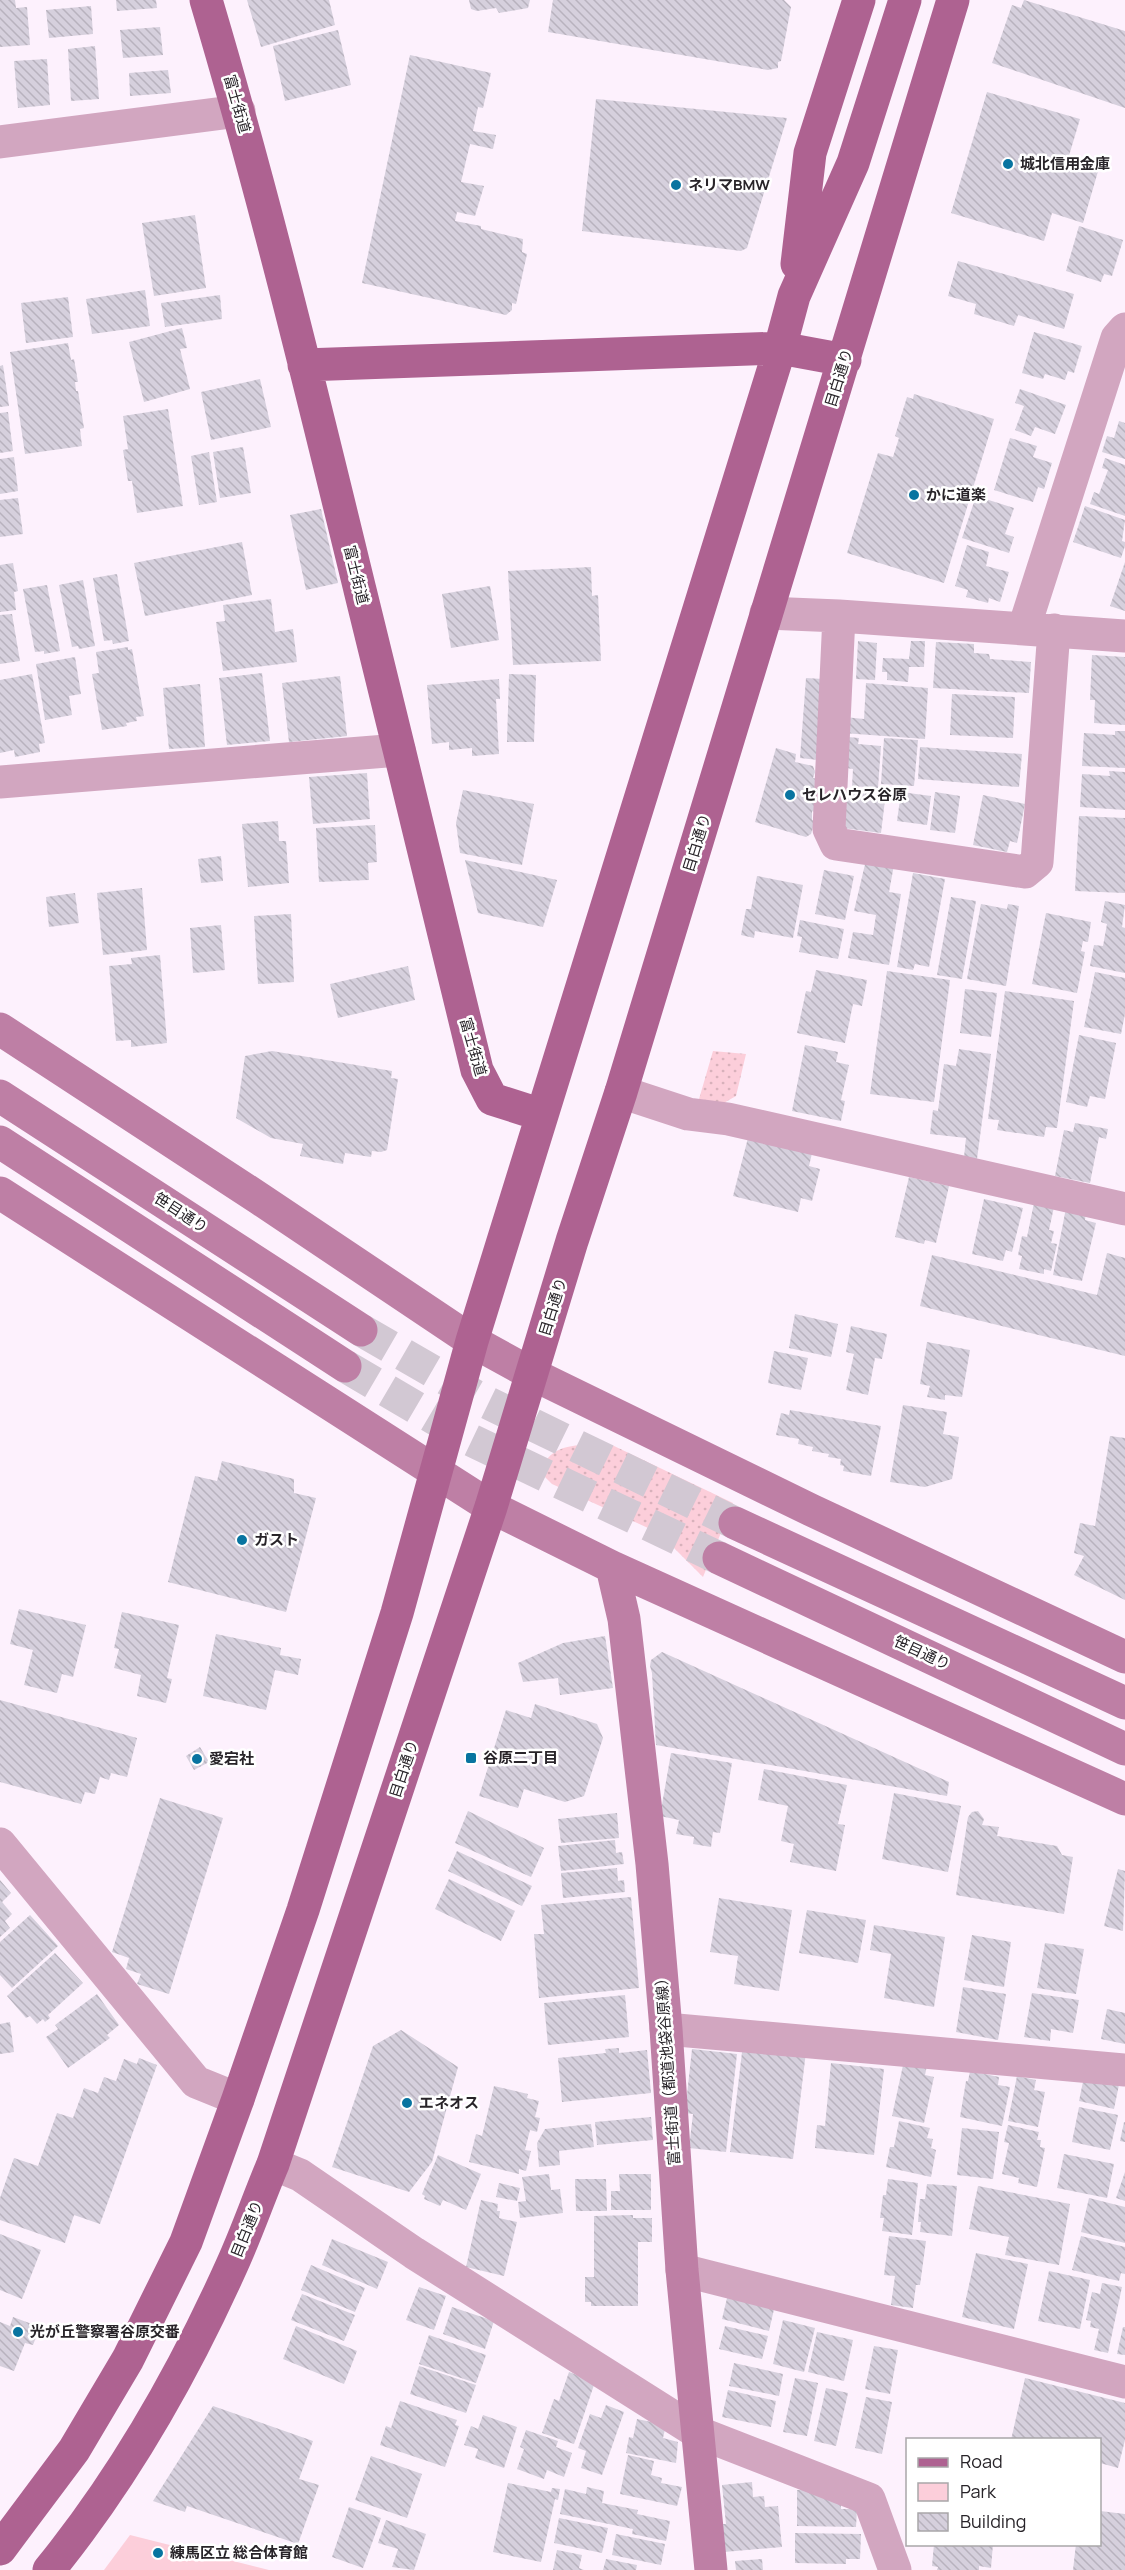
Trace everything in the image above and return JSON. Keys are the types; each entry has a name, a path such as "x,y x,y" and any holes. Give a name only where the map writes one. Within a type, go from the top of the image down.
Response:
{"main road":[{"name":"富士街道","path":"206,0 239,111 304,365 477,1070 492,1099 542,1115"},
{"path":"0,2548 74,2450 128,2359 186,2242 303,1910 372,1693 472,1341 780,348 794,296 810,153 859,0"},
{"path":"794,296 853,163 905,0"},
{"name":"目白通り","path":"49,2570 70,2545 125,2463 180,2370 232,2265 273,2164 491,1507 572,1241 621,1092 954,0"},
{"path":"304,365 780,348 845,360"},
{"path":"0,1029 250,1192 472,1341 532,1374 811,1510 1125,1658"},
{"name":"笹目通り","path":"0,1096 361,1330"},
{"path":"0,1142 345,1366"},
{"path":"0,1193 491,1507 612,1567 1125,1799"},
{"path":"735,1523 1125,1703"},
{"name":"笹目通り","path":"719,1558 1125,1749"},
{"name":"富士街道（都道池袋谷原線）","path":"612,1567 624,1619 652,1864 666,2029 682,2270 711,2570"}],"street":[{"path":"0,142 239,111"},
{"path":"839,616 829,830 836,844 1025,872 1036,862 1039,629 1117,338 1125,329"},
{"path":"766,613 1125,636"},
{"path":"0,782 399,750"},
{"path":"621,1092 688,1113 1125,1209"},
{"path":"0,1844 196,2082 238,2099"},
{"path":"666,2029 1125,2070"},
{"path":"273,2164 300,2175 414,2253 697,2432 868,2499 896,2570"},
{"path":"682,2270 1125,2382"}],"green space":[{"path":"713,1051 746,1054 736,1096 722,1104 697,1106"},
{"path":"580,1445 612,1445 733,1503 703,1577 659,1533 552,1484 541,1473 545,1462 559,1450"},
{"name":"練馬区立 総合体育館","path":"130,2535 269,2570 104,2570"}],"building":[{"path":"0,0 15,0 16,8 27,7 30,45 0,47"},
{"path":"116,0 156,0 157,8 117,11"},
{"path":"247,0 329,0 335,25 261,47"},
{"path":"469,0 530,0 528,8 499,13 496,8 477,11 471,9"},
{"path":"553,0 784,0 791,7 781,61 778,62 778,68 768,70 548,32"},
{"path":"1024,0 1125,31 1125,108 992,63 1012,5 1021,8"},
{"path":"91,6 93,34 49,38 46,10"},
{"path":"160,27 163,55 123,58 120,30"},
{"path":"338,30 351,85 285,101 273,46"},
{"path":"95,46 99,99 71,101 68,49"},
{"path":"410,55 491,73 483,108 478,107 473,131 496,135 493,149 470,144 461,182 484,186 475,216 457,212 455,221 481,226 481,229 523,239 522,252 527,254 516,304 512,303 512,310 506,315 362,283"},
{"path":"47,59 50,105 18,108 14,61"},
{"path":"168,70 171,93 130,96 129,73"},
{"path":"987,92 1080,119 1068,159 1099,168 1083,223 1052,213 1044,241 951,213"},
{"path":"596,99 787,118 747,248 741,251 582,231"},
{"path":"195,215 206,288 154,296 142,223"},
{"path":"1079,226 1123,240 1112,276 1104,274 1101,282 1066,271"},
{"path":"958,261 1074,294 1064,329 1018,315 1014,326 974,314 976,304 948,296"},
{"path":"145,290 150,326 92,334 86,299"},
{"path":"220,295 222,319 165,327 161,303"},
{"path":"68,297 73,337 26,343 21,303"},
{"path":"182,328 187,348 180,349 190,389 144,402 129,342"},
{"path":"1034,332 1082,346 1074,373 1068,371 1065,380 1045,374 1043,379 1022,373"},
{"path":"68,343 71,360 74,359 78,382 75,382 76,391 78,391 84,428 80,429 82,446 25,454 10,352"},
{"path":"3,365 9,406 0,407 0,366"},
{"path":"260,379 271,427 211,440 201,392"},
{"path":"1020,389 1066,405 1055,434 1035,427 1031,436 1015,430 1024,406 1015,403"},
{"path":"914,394 994,419 944,583 847,553 878,453 893,457 899,438 895,436 907,397 913,399"},
{"path":"168,409 183,506 137,513 132,481 128,481 123,450 128,449 123,416"},
{"path":"8,412 13,451 0,453 0,413"},
{"path":"1119,421 1125,423 1125,459 1102,452 1107,436 1114,438"},
{"path":"1010,438 1037,446 1033,457 1052,463 1044,489 1038,487 1033,502 994,490"},
{"path":"243,447 251,493 220,498 213,452"},
{"path":"209,452 217,502 199,505 191,456"},
{"path":"14,457 18,491 0,494 0,459"},
{"path":"1105,458 1125,465 1125,516 1090,504 1094,492 1099,494 1108,470 1102,468"},
{"path":"976,496 1014,508 1005,534 1014,537 1009,553 962,538"},
{"path":"18,498 23,534 0,537 0,500"},
{"path":"1085,506 1125,520 1122,541 1125,542 1125,546 1121,558 1073,542"},
{"path":"321,509 338,583 306,590 290,515"},
{"path":"242,542 252,595 145,616 134,563"},
{"path":"967,545 989,552 986,566 1009,572 1000,602 989,598 988,603 966,597 968,590 955,586"},
{"path":"1125,562 1125,611 1110,606"},
{"path":"13,563 18,591 14,592 16,610 0,612 0,565"},
{"path":"591,567 592,596 598,595 601,661 513,665 508,571"},
{"path":"117,574 129,641 113,644 112,640 104,641 93,578"},
{"path":"83,580 95,646 79,649 78,646 72,647 59,585"},
{"path":"47,585 60,651 44,654 44,651 35,652 23,589"},
{"path":"490,586 499,640 451,648 442,594"},
{"path":"271,599 275,632 293,629 297,662 223,671 216,622 225,621 223,605"},
{"path":"12,614 20,661 0,664 0,615"},
{"path":"858,641 877,643 875,680 856,679"},
{"path":"911,641 925,641 924,667 909,667 908,682 887,680 887,672 882,672 883,658 909,659"},
{"path":"936,642 974,644 974,653 989,654 990,659 1031,662 1029,693 933,688"},
{"path":"128,647 128,650 132,649 144,716 136,717 137,721 126,723 127,726 102,730 92,674 99,673 96,652"},
{"path":"1092,655 1125,657 1125,725 1094,723 1095,700 1090,700"},
{"path":"75,657 81,694 69,696 72,715 45,720 36,664"},
{"path":"262,673 270,741 227,745 219,678"},
{"path":"32,674 45,743 39,744 40,752 15,757 14,750 0,753 0,680"},
{"path":"509,674 536,675 534,742 507,742"},
{"path":"340,676 347,736 289,742 282,683"},
{"path":"806,678 823,679 818,760 800,758"},
{"path":"499,679 500,699 496,699 499,754 472,756 472,748 449,750 449,742 432,744 427,685"},
{"path":"866,683 928,688 925,739 843,733 844,717 864,719"},
{"path":"200,684 205,747 169,749 163,688"},
{"path":"952,694 1015,697 1013,738 950,735"},
{"path":"1115,731 1125,731 1125,768 1082,766 1084,733 1115,735"},
{"path":"848,737 859,738 858,744 881,746 878,788 852,786 853,769 846,768"},
{"path":"884,738 918,740 914,786 881,784"},
{"path":"920,747 1022,754 1019,787 918,779"},
{"name":"セレハウス谷原","path":"776,748 796,754 795,762 813,766 815,772 813,778 818,779 816,813 812,811 812,820 815,821 811,834 806,837 755,822"},
{"path":"1109,771 1125,772 1125,810 1080,807 1082,774 1110,776"},
{"path":"367,773 370,819 313,824 309,777"},
{"path":"840,788 874,793 873,799 885,800 881,833 843,828"},
{"path":"463,790 534,804 522,865 460,853 456,823"},
{"path":"901,792 931,796 927,825 897,821"},
{"path":"935,792 960,796 955,833 930,830"},
{"path":"983,795 1025,804 1017,843 1010,841 1007,852 973,845"},
{"path":"1079,816 1125,818 1125,893 1075,891"},
{"path":"278,821 279,841 286,841 289,883 248,887 242,824"},
{"path":"375,825 377,862 368,863 369,880 319,882 316,828"},
{"path":"221,856 223,881 201,883 198,859"},
{"path":"465,860 557,880 543,927 478,913"},
{"path":"866,860 894,865 889,892 901,894 889,965 848,958 853,932 873,935 876,915 854,911"},
{"path":"824,870 854,876 845,920 815,914"},
{"path":"913,873 945,879 929,967 915,964 913,970 897,967"},
{"path":"757,876 803,885 793,938 755,931 754,938 741,935 746,909 751,909"},
{"path":"142,888 147,950 103,955 97,893"},
{"path":"75,893 79,923 49,927 46,897"},
{"path":"951,897 976,901 962,979 937,975"},
{"path":"1105,901 1125,905 1122,927 1125,928 1125,973 1090,966 1094,945 1103,946 1107,924 1101,922"},
{"path":"981,904 1007,909 1008,904 1019,906 1006,986 967,979"},
{"path":"1046,913 1091,922 1088,942 1083,941 1081,951 1085,952 1077,993 1032,984"},
{"path":"291,914 294,982 258,984 254,916"},
{"path":"800,920 844,929 838,959 799,952 802,937 797,936"},
{"path":"221,925 225,970 193,973 190,928"},
{"path":"160,955 167,1043 131,1047 131,1040 116,1041 109,966 132,964 131,958"},
{"path":"408,966 415,1000 338,1018 330,984"},
{"path":"816,970 867,980 862,1006 853,1004 845,1043 797,1033 806,991 811,992"},
{"path":"887,971 950,980 934,1102 870,1094"},
{"path":"1095,972 1125,978 1125,1014 1121,1034 1084,1027"},
{"path":"965,989 997,993 991,1037 960,1033"},
{"path":"1005,991 1074,1001 1057,1128 1046,1127 1044,1137 997,1130 999,1120 988,1119"},
{"path":"1079,1035 1116,1043 1105,1099 1090,1096 1087,1107 1066,1102"},
{"path":"805,1045 838,1052 836,1062 849,1065 841,1100 845,1101 841,1121 792,1111"},
{"path":"959,1049 991,1054 977,1159 964,1157 966,1138 930,1134 933,1110 938,1111 944,1064 956,1066"},
{"path":"272,1051 392,1071 391,1078 398,1079 387,1150 372,1151 371,1157 345,1153 343,1164 300,1156 303,1144 271,1138 236,1118 245,1056"},
{"path":"1075,1123 1108,1129 1106,1139 1099,1137 1090,1183 1055,1176 1064,1130 1073,1132"},
{"path":"749,1134 813,1149 809,1166 820,1169 812,1201 801,1198 798,1212 733,1196"},
{"path":"909,1177 949,1186 936,1243 925,1240 924,1244 895,1237"},
{"path":"984,1199 1023,1208 1012,1252 1006,1250 1003,1261 972,1254"},
{"path":"1034,1203 1054,1207 1049,1230 1054,1231 1051,1243 1057,1244 1051,1271 1044,1269 1044,1274 1019,1269 1022,1256 1018,1255 1022,1236 1027,1237"},
{"path":"1066,1208 1086,1212 1085,1220 1096,1223 1082,1281 1053,1275"},
{"path":"1107,1253 1125,1258 1125,1356 920,1306 932,1255 1097,1295"},
{"path":"795,1314 838,1324 831,1357 789,1348"},
{"path":"851,1326 887,1334 882,1359 875,1358 868,1395 846,1390 854,1354 846,1352"},
{"path":"927,1342 970,1350 962,1397 945,1395 945,1400 927,1397 930,1386 920,1384"},
{"path":"774,1351 808,1358 801,1390 768,1383"},
{"path":"903,1405 947,1412 943,1434 959,1437 952,1479 925,1487 890,1482"},
{"path":"790,1410 881,1426 871,1476 843,1471 844,1466 840,1465 841,1459 812,1451 813,1447 798,1444 799,1439 776,1435 781,1413 789,1415"},
{"path":"1110,1436 1125,1438 1125,1600 1074,1575 1084,1556 1074,1553 1080,1523 1095,1526"},
{"name":"ガスト","path":"222,1461 294,1479 294,1493 316,1498 286,1612 168,1582 195,1476 217,1481"},
{"path":"19,1609 86,1625 73,1677 62,1674 57,1693 24,1685 33,1650 10,1644"},
{"path":"122,1612 179,1625 167,1678 172,1679 166,1703 137,1696 141,1675 114,1668 119,1649 114,1648"},
{"path":"216,1634 281,1648 280,1655 301,1659 298,1675 275,1670 266,1710 203,1696"},
{"path":"605,1636 613,1688 560,1695 558,1678 523,1682 518,1663 563,1643"},
{"path":"662,1652 949,1782 947,1796 656,1745 650,1666 651,1660"},
{"path":"0,1700 137,1738 127,1777 111,1773 109,1780 100,1777 95,1794 85,1792 81,1804 0,1782"},
{"path":"535,1704 597,1724 603,1738 584,1796 565,1802 524,1789 518,1808 479,1796 506,1710 531,1718"},
{"name":"愛宕社","path":"200,1747 209,1762 194,1770 186,1756"},
{"path":"671,1753 732,1763 720,1833 713,1832 711,1847 693,1844 694,1837 676,1834 679,1820 660,1816"},
{"path":"764,1769 847,1785 838,1824 845,1825 836,1871 790,1862 794,1844 781,1841 788,1806 758,1800"},
{"path":"894,1793 961,1806 948,1872 882,1859"},
{"path":"160,1798 223,1818 169,1994 137,1984 141,1974 126,1969 129,1958 112,1952"},
{"path":"468,1811 544,1848 531,1877 455,1843"},
{"path":"978,1811 984,1819 982,1825 999,1827 997,1836 1057,1846 1062,1855 1073,1857 1064,1914 956,1895 968,1817 972,1812"},
{"path":"617,1813 619,1838 561,1843 558,1819"},
{"path":"615,1840 616,1853 622,1852 624,1864 561,1871 558,1846"},
{"path":"457,1851 532,1886 522,1906 448,1871"},
{"path":"617,1868 618,1881 624,1880 625,1892 563,1898 561,1873"},
{"path":"1118,1869 1125,1871 1123,1931 1104,1926"},
{"path":"449,1879 515,1911 501,1941 435,1909"},
{"path":"0,1880 11,1893 2,1902 12,1914 5,1921 10,1928 0,1937"},
{"path":"631,1897 639,1988 539,1998 534,1934 544,1934 541,1905"},
{"path":"719,1898 792,1910 779,1991 734,1984 738,1956 710,1952"},
{"path":"807,1910 866,1920 858,1963 799,1953"},
{"path":"30,1915 58,1946 12,1988 0,1975 0,1942"},
{"path":"874,1925 945,1937 934,2007 884,1998 891,1954 870,1950"},
{"path":"972,1935 1011,1942 1004,1987 964,1980"},
{"path":"1045,1943 1084,1949 1076,1994 1037,1988"},
{"path":"55,1953 83,1983 48,2015 50,2018 45,2022 43,2019 37,2024 30,2016 26,2018 7,1996"},
{"path":"963,1987 1006,1994 998,2040 956,2032"},
{"path":"1032,1993 1079,2000 1073,2033 1051,2029 1050,2041 1024,2037"},
{"path":"97,1994 119,2025 107,2035 110,2038 68,2068 46,2037 58,2029 55,2025"},
{"path":"625,1995 629,2037 548,2045 544,2003"},
{"path":"1107,2009 1125,2013 1125,2044 1101,2039"},
{"path":"10,2022 14,2052 0,2054 0,2024"},
{"path":"401,2030 458,2067 432,2162 409,2192 332,2167 373,2046"},
{"path":"743,2044 806,2052 793,2159 730,2152"},
{"path":"619,2048 619,2053 647,2050 651,2093 562,2102 558,2058 606,2053 605,2049"},
{"path":"692,2049 737,2054 726,2152 689,2148 693,2114 685,2113"},
{"path":"905,2056 928,2061 925,2075 934,2077 924,2123 892,2116"},
{"path":"139,2058 157,2065 100,2224 74,2215 65,2243 0,2220 0,2198 14,2158 38,2166 57,2113 73,2118 84,2088 98,2093 104,2077 116,2081 124,2059 137,2064"},
{"path":"831,2063 884,2069 874,2155 815,2148 817,2125 825,2126"},
{"path":"970,2071 999,2077 998,2085 1010,2087 1002,2126 960,2117"},
{"path":"1085,2072 1120,2080 1114,2109 1079,2101"},
{"path":"1017,2076 1036,2080 1034,2090 1045,2092 1038,2127 1008,2121"},
{"path":"494,2086 528,2094 527,2098 539,2101 535,2117 540,2118 537,2132 530,2130 525,2150 531,2151 526,2171 519,2169 519,2174 469,2162 476,2134 482,2136"},
{"path":"1079,2107 1118,2115 1110,2150 1072,2142"},
{"path":"651,2117 653,2140 597,2145 595,2122"},
{"path":"899,2121 930,2128 927,2138 933,2139 931,2148 936,2150 931,2177 886,2167 890,2147 894,2147"},
{"path":"1125,2122 1125,2142 1120,2141"},
{"path":"591,2124 594,2147 559,2151 560,2165 539,2167 537,2143 545,2129"},
{"path":"1008,2125 1039,2132 1037,2140 1041,2140 1040,2147 1045,2148 1037,2187 1018,2183 1019,2178 1002,2174 1009,2143 1004,2142"},
{"path":"962,2128 999,2132 993,2179 957,2175"},
{"path":"1064,2154 1114,2164 1107,2198 1057,2188"},
{"path":"438,2155 481,2174 466,2210 443,2200 440,2206 424,2199 425,2196 422,2194"},
{"path":"1125,2172 1125,2201 1116,2198"},
{"path":"549,2174 551,2190 560,2189 563,2213 520,2218 518,2202 526,2201 522,2177"},
{"path":"619,2174 651,2174 651,2210 611,2210 611,2191 620,2191"},
{"path":"575,2179 606,2179 607,2211 576,2211"},
{"path":"888,2179 918,2183 912,2235 882,2231 884,2218 880,2218"},
{"path":"499,2183 520,2188 517,2201 496,2197"},
{"path":"927,2184 957,2186 952,2236 920,2232 921,2222 918,2222 920,2199 925,2199"},
{"path":"978,2186 1070,2204 1059,2265 1005,2255 1009,2237 969,2229"},
{"path":"1089,2198 1125,2207 1125,2243 1081,2232"},
{"path":"481,2200 498,2204 499,2218 517,2222 504,2276 466,2267"},
{"path":"633,2215 633,2218 652,2218 652,2242 638,2242 638,2306 591,2306 591,2302 585,2302 585,2277 594,2277 594,2216"},
{"path":"0,2234 41,2250 22,2299 0,2290"},
{"path":"889,2236 926,2241 920,2285 916,2285 913,2308 891,2305 895,2276 884,2275"},
{"path":"1081,2236 1125,2247 1125,2274 1121,2273 1119,2281 1072,2270"},
{"path":"332,2239 388,2262 377,2289 322,2265"},
{"path":"976,2253 1028,2264 1014,2329 962,2317"},
{"path":"311,2265 365,2288 355,2312 301,2290"},
{"path":"1049,2271 1090,2280 1080,2329 1038,2321"},
{"path":"1102,2283 1122,2287 1108,2353 1094,2350 1099,2329 1090,2327 1091,2321 1086,2320 1092,2292 1100,2294"},
{"path":"419,2287 446,2296 434,2330 406,2320"},
{"path":"302,2294 355,2315 344,2341 291,2320"},
{"path":"728,2294 775,2305 769,2331 722,2319"},
{"path":"452,2307 494,2321 485,2349 443,2334"},
{"path":"13,2317 40,2327 33,2345 25,2343 14,2371 0,2366 0,2322 10,2326"},
{"path":"783,2320 815,2328 804,2372 773,2364"},
{"path":"296,2326 357,2351 344,2384 283,2359"},
{"path":"725,2326 768,2336 762,2359 719,2349"},
{"path":"1123,2327 1125,2327 1125,2355 1117,2354"},
{"path":"817,2332 853,2340 844,2381 808,2372"},
{"path":"429,2335 486,2355 476,2383 419,2364"},
{"path":"874,2346 898,2350 890,2394 865,2389"},
{"path":"734,2363 783,2374 779,2396 729,2386"},
{"path":"419,2366 476,2385 466,2413 410,2394"},
{"path":"569,2372 595,2382 574,2444 542,2433 554,2399 559,2401"},
{"path":"795,2378 818,2383 807,2436 783,2432"},
{"path":"1025,2378 1125,2403 1125,2440 1118,2468 1101,2463 1101,2438 1011,2438"},
{"path":"826,2388 848,2393 836,2446 814,2441"},
{"path":"728,2390 776,2401 771,2427 722,2417"},
{"path":"866,2397 892,2402 882,2454 855,2448"},
{"path":"400,2401 457,2420 455,2425 459,2426 445,2467 380,2445 386,2426 391,2428"},
{"path":"606,2405 624,2412 602,2475 581,2468 586,2451 578,2448 590,2414 601,2418"},
{"path":"213,2406 313,2441 299,2479 319,2485 298,2544 187,2506 185,2512 153,2501"},
{"path":"483,2415 517,2427 504,2468 475,2458 478,2449 464,2445 471,2426 478,2429"},
{"path":"637,2419 666,2425 663,2438 678,2442 676,2463 626,2453 629,2437 633,2438"},
{"path":"526,2430 558,2441 556,2447 572,2453 564,2477 547,2470 544,2479 517,2469 524,2449 520,2447"},
{"path":"628,2455 654,2461 651,2475 662,2478 661,2483 682,2487 677,2506 620,2494"},
{"path":"371,2456 422,2474 407,2518 355,2500"},
{"path":"752,2482 753,2497 764,2496 765,2507 778,2506 782,2547 724,2552 721,2524 726,2524 722,2485"},
{"path":"508,2483 551,2492 552,2488 560,2489 558,2500 555,2499 541,2562 493,2552"},
{"path":"587,2487 604,2491 602,2503 638,2510 637,2514 670,2521 666,2541 632,2534 633,2529 560,2514 565,2489 586,2494"},
{"path":"797,2490 813,2490 841,2500 841,2509 857,2509 856,2527 797,2526"},
{"path":"349,2507 381,2518 363,2568 332,2557"},
{"path":"1101,2511 1125,2514 1125,2570 1073,2570 1076,2546 1101,2546"},
{"path":"559,2518 608,2528 602,2553 554,2543"},
{"path":"386,2520 426,2534 414,2570 392,2567 398,2549 378,2543"},
{"path":"795,2533 861,2534 860,2559 846,2559 846,2564 795,2563"},
{"path":"616,2534 665,2544 661,2565 612,2555"},
{"path":"934,2546 993,2546 991,2568 979,2566 979,2570 937,2570 938,2567 932,2566"},
{"path":"557,2550 582,2555 579,2568 584,2570 553,2570"},
{"path":"606,2559 637,2565 636,2570 603,2570"},
{"path":"762,2559 763,2570 736,2570 735,2561"}],"tunnel":[{"path":"361,1330 484,1401 735,1523"},
{"path":"345,1366 471,1440 719,1558"}],"place":[{"name":"城北信用金庫","path":"1008,164"},
{"name":"ネリマBMW","path":"676,185"},
{"name":"かに道楽","path":"914,495"},
{"name":"セレハウス谷原","path":"790,795"},
{"name":"ガスト","path":"242,1540"},
{"name":"谷原二丁目","path":"471,1758"},
{"name":"愛宕社","path":"197,1759"},
{"name":"エネオス","path":"407,2103"},
{"name":"光が丘警察署谷原交番","path":"18,2332"},
{"name":"練馬区立 総合体育館","path":"158,2553"}]}
